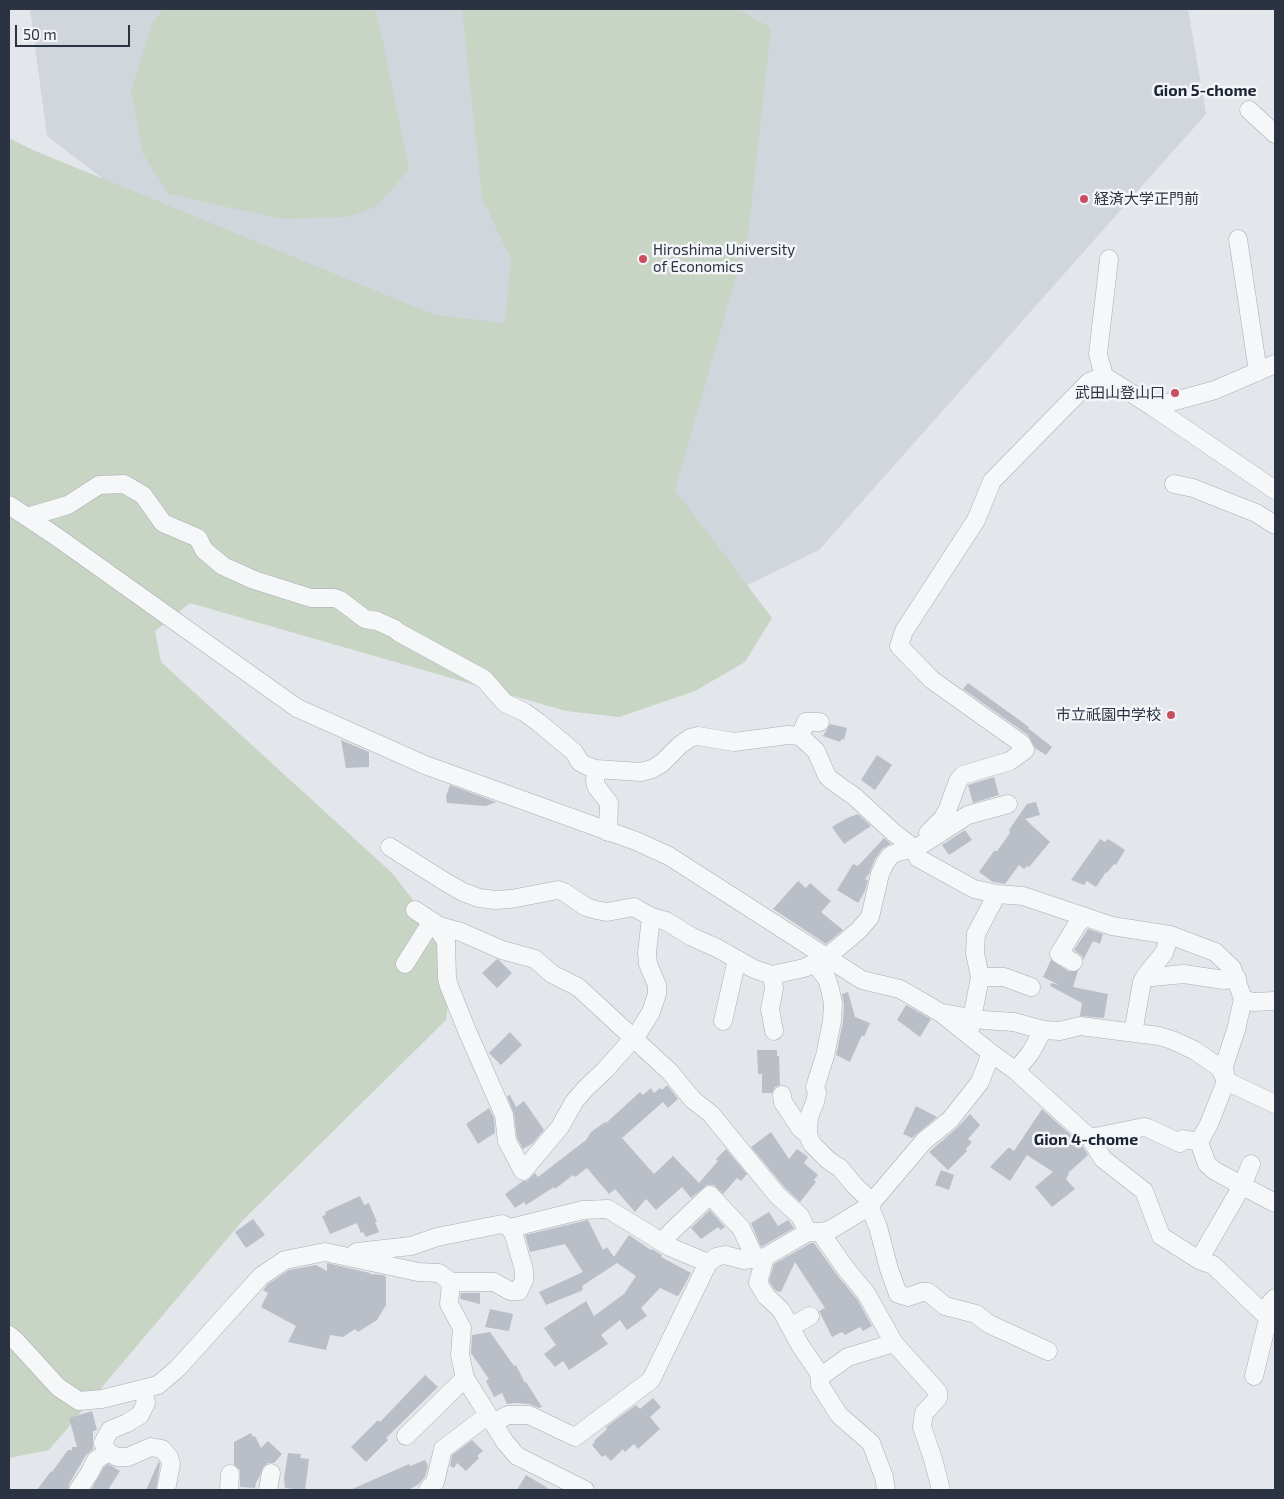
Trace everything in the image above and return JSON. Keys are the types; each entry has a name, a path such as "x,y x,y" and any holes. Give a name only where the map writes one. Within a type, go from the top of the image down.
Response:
{"street":[{"path":"1249,110 1275,134"},
{"path":"1238,239 1258,372"},
{"path":"1109,259 1098,354 1104,376 1275,490"},
{"path":"1153,407 1215,390 1275,364"},
{"path":"915,849 931,829 943,818 958,781 963,775 1010,761 1025,750 1022,744 932,680 899,646 904,631 976,520 992,481 1089,382 1104,376"},
{"path":"27,518 68,505 99,485 124,484 143,494 163,524 198,538 204,550 223,566 254,580 311,598 334,598 340,600 365,619 377,621 394,629 484,679 505,702 538,722 574,752 580,762 587,766 596,769 641,772 652,769 662,763 680,744 698,736 734,742 788,735 800,736 816,751 827,776 855,797 893,832 915,849 918,858 974,889 997,894 1023,896 1112,926 1170,935 1215,952 1232,968 1243,999 1236,1030 1224,1066 1226,1081 1209,1124 1199,1142 1207,1164 1211,1168 1275,1203"},
{"path":"1174,484 1193,488 1256,513 1275,525"},
{"path":"9,505 297,708 425,765 636,841 670,856 821,960 862,980 900,989 941,1013 971,1026 1014,1022 1043,1030 1060,1031 1080,1026 1172,1040 1194,1050 1220,1068 1226,1081 1275,1104"},
{"path":"800,736 806,722 820,722"},
{"path":"596,769 594,781 596,786 610,803 608,832"},
{"path":"390,847 447,883 479,898 495,900 518,898 558,890 586,907 596,910 607,912 634,907 651,917 666,921 692,937 718,948 754,969 772,975 804,968 821,960 866,924 874,903 884,863 891,855 915,849 968,815 1008,804"},
{"path":"997,894 976,934 976,953 980,977 971,1026 991,1053 1016,1071 1090,1138 1103,1159 1144,1191 1161,1236 1199,1260 1213,1265 1269,1315"},
{"path":"415,910 435,924 461,932 502,950 535,959 552,974 578,987 670,1072 694,1100 711,1114 777,1195 800,1216 860,1285 894,1343 938,1392 938,1398 924,1413 922,1427 941,1490"},
{"path":"1073,962 1059,954 1078,922 1086,916"},
{"path":"435,924 446,941 449,986 504,1115 507,1141 523,1171 560,1126 574,1102 634,1038 651,1012 657,994 656,985 648,964 651,917"},
{"path":"405,964 435,924"},
{"path":"1133,1033 1138,997 1146,974 1164,953 1170,935"},
{"path":"723,1021 737,959"},
{"path":"821,960 830,989 832,1021 825,1056 815,1087 817,1097 808,1117 808,1135 812,1144 828,1160 840,1168 870,1204 897,1293 885,1326"},
{"path":"1146,974 1153,977 1184,974 1224,980 1236,978"},
{"path":"772,975 774,988 770,1009 774,1031"},
{"path":"980,977 1004,978 1031,987"},
{"path":"1243,999 1253,1002 1275,1001"},
{"path":"1016,1071 1031,1052 1043,1030"},
{"path":"428,1490 435,1482 443,1449 490,1419 508,1415 528,1415 575,1437 651,1380 708,1263 716,1257 725,1254 744,1260 760,1258 814,1232 830,1230 870,1204 924,1141 950,1120 980,1082 991,1053"},
{"path":"782,1095 783,1102 800,1128 808,1135"},
{"path":"1090,1138 1148,1128 1180,1143 1183,1139 1199,1142"},
{"path":"1199,1260 1242,1186 1251,1164"},
{"path":"662,1242 710,1195 742,1228 760,1258 758,1283 766,1296 781,1310 820,1377 820,1385 839,1415 871,1443 884,1476 886,1490"},
{"path":"510,1228 583,1210 608,1209 670,1247 708,1263"},
{"path":"9,1335 58,1387 79,1401 102,1399 158,1385 178,1368 261,1276 284,1260 324,1252 418,1272 439,1274 451,1282 494,1282 510,1291 519,1291 524,1280 524,1270 514,1235 510,1228 502,1224 437,1237 411,1246 357,1252 350,1257"},
{"path":"451,1282 449,1304 462,1328 460,1355 465,1378 490,1419 517,1456 562,1485 585,1490"},
{"path":"860,1285 878,1287 908,1297 928,1292 945,1306 976,1314 989,1324 1048,1351"},
{"path":"1254,1376 1275,1298"},
{"path":"790,1327 810,1316"},
{"path":"820,1377 848,1357 894,1343"},
{"path":"406,1436 465,1378"},
{"path":"143,1389 146,1403 140,1415 110,1430 103,1443 108,1452 117,1457 128,1457 151,1447 162,1449 169,1457 171,1464 166,1490"},
{"path":"78,1490 96,1460 108,1452"}],"shaded area":[{"name":"Hiroshima University of Economics","path":"30,9 1188,9 1206,114 819,550 699,609 370,383 47,136"}],"green space":[{"path":"163,9 374,9 379,23 409,169 377,206 347,217 282,219 169,194 143,154 131,91 152,24"},
{"path":"462,9 738,9 771,28 748,235 675,490 772,618 745,662 695,691 619,717 566,711 190,603 155,631 161,662 392,873 432,924 453,966 446,1020 243,1220 49,1450 9,1458 9,138 33,150 435,315 505,323 511,259 482,198"}],"building":[{"path":"968,683 1029,727 1052,747 1046,755 1035,748 1028,735 963,689"},
{"path":"830,724 847,728 844,740 842,739 840,742 823,736"},
{"path":"341,740 369,752 369,767 346,768"},
{"path":"877,755 892,765 875,790 861,780"},
{"path":"994,777 999,795 973,803 968,785"},
{"path":"450,785 496,802 486,806 447,803 446,796"},
{"path":"1036,802 1040,815 1025,819 1050,842 1029,867 1027,866 1024,869 1019,865 1005,884 993,882 979,872 1010,833 1009,830 1027,804"},
{"path":"858,814 871,826 844,844 832,827"},
{"path":"965,830 972,840 949,855 942,845"},
{"path":"884,838 891,844 883,848 875,859 865,879 868,880 865,891 858,903 837,890 853,864 858,866"},
{"path":"1100,839 1105,842 1108,839 1125,850 1116,865 1114,864 1106,872 1096,887 1087,881 1084,885 1071,880"},
{"path":"798,881 806,888 810,883 831,901 821,912 843,930 826,944 773,909"},
{"path":"1088,929 1103,934 1100,944 1093,941 1083,960 1082,956 1074,950"},
{"path":"497,959 512,973 497,988 482,973"},
{"path":"1051,960 1068,971 1078,971 1073,987 1108,994 1104,1018 1080,1016 1082,1003 1050,986 1051,983 1059,985 1043,977"},
{"path":"848,992 855,1017 870,1023 864,1037 862,1035 850,1062 836,1055 843,1022 844,1004 842,994"},
{"path":"906,1005 931,1019 920,1037 897,1020"},
{"path":"510,1032 522,1045 501,1065 489,1053"},
{"path":"757,1050 777,1050 780,1085 775,1087 772,1093 762,1093 762,1074 758,1074"},
{"path":"667,1085 678,1099 668,1108 663,1102 622,1138 654,1174 673,1156 699,1183 718,1161 716,1159 726,1149 747,1174 741,1181 737,1178 723,1194 714,1185 707,1185 691,1198 682,1187 656,1210 646,1199 635,1212 615,1189 609,1194 587,1168 575,1177 573,1175 555,1189 554,1187 526,1205 524,1202 515,1208 505,1194 523,1181 527,1181 535,1173 538,1177 586,1140 591,1132 606,1123 640,1092 643,1095 651,1088 654,1093 660,1088 662,1090"},
{"path":"510,1095 516,1107 524,1101 544,1130 533,1143 523,1149 517,1138 514,1114 507,1096"},
{"path":"916,1106 937,1117 912,1138 903,1134"},
{"path":"489,1108 494,1118 495,1133 478,1144 466,1124"},
{"path":"1042,1109 1082,1145 1088,1155 1068,1173 1066,1179 1075,1189 1052,1207 1035,1187 1053,1172 1027,1155 1010,1181 990,1167 1008,1148 1014,1151"},
{"path":"970,1114 980,1125 968,1139 972,1142 966,1149 967,1151 948,1170 929,1152"},
{"path":"771,1132 789,1159 797,1149 808,1157 804,1163 818,1175 814,1180 816,1182 800,1202 785,1188 751,1147"},
{"path":"941,1170 954,1175 949,1190 935,1185"},
{"path":"360,1196 364,1205 369,1203 379,1232 366,1237 363,1232 361,1233 357,1223 330,1234 322,1216 326,1215 325,1212"},
{"path":"710,1210 725,1227 721,1230 718,1227 701,1239 691,1228"},
{"path":"769,1212 778,1226 788,1220 794,1228 761,1247 751,1223"},
{"path":"253,1219 265,1235 246,1248 235,1232"},
{"path":"588,1220 603,1250 607,1247 614,1257 629,1235 662,1255 661,1257 691,1273 679,1295 677,1296 660,1288 641,1308 647,1316 627,1330 620,1320 601,1335 608,1344 569,1370 563,1361 555,1367 544,1354 556,1345 544,1328 586,1301 594,1316 624,1294 636,1276 617,1263 582,1286 583,1289 581,1291 546,1305 539,1292 583,1272 565,1244 530,1252 525,1235"},
{"path":"814,1243 857,1299 872,1326 863,1331 860,1327 845,1335 842,1332 832,1337 819,1311 825,1308 795,1262 781,1292 774,1289 769,1281 774,1264"},
{"path":"327,1263 370,1274 384,1275 386,1277 386,1305 377,1320 358,1332 355,1329 343,1337 330,1335 326,1350 288,1342 296,1326 261,1307 268,1293 263,1290 268,1284 289,1270 316,1265 327,1271"},
{"path":"461,1293 480,1293 480,1304 460,1299"},
{"path":"490,1309 513,1314 509,1331 485,1327"},
{"path":"490,1332 514,1366 516,1365 525,1383 542,1407 539,1408 529,1404 507,1404 502,1393 494,1397 486,1381 489,1379 471,1353 472,1335"},
{"path":"425,1375 438,1387 386,1438 388,1440 366,1462 351,1447 378,1420 380,1422"},
{"path":"653,1398 661,1407 650,1417 660,1429 638,1449 634,1444 625,1452 623,1449 611,1461 605,1455 602,1457 592,1445 607,1429 606,1427 636,1405 640,1409"},
{"path":"92,1411 97,1430 93,1431 93,1449 86,1455 69,1484 68,1490 37,1490 68,1450 72,1450 72,1447 77,1447 69,1418"},
{"path":"251,1433 253,1437 255,1436 261,1448 268,1441 282,1454 274,1463 268,1463 263,1467 255,1488 240,1487 240,1470 234,1465 234,1442"},
{"path":"472,1440 483,1451 477,1456 479,1458 466,1471 457,1463 454,1468 450,1466 452,1455"},
{"path":"288,1453 301,1454 300,1458 309,1459 305,1490 285,1488 284,1478"},
{"path":"425,1460 428,1466 425,1477 419,1484 408,1490 350,1490 409,1464 410,1466"},
{"path":"159,1461 156,1490 146,1490"},
{"path":"108,1464 120,1471 108,1490 91,1490 104,1467"},
{"path":"526,1475 551,1490 517,1490"}],"place":[{"name":"経済大学正門前","path":"1084,199"},
{"name":"Hiroshima University of Economics","path":"643,259"},
{"name":"武田山登山口","path":"1175,393"},
{"name":"市立祇園中学校","path":"1171,715"}],"district":[{"name":"Gion 5-chome","path":"1205,91"},
{"name":"Gion 4-chome","path":"1086,1140"}]}
